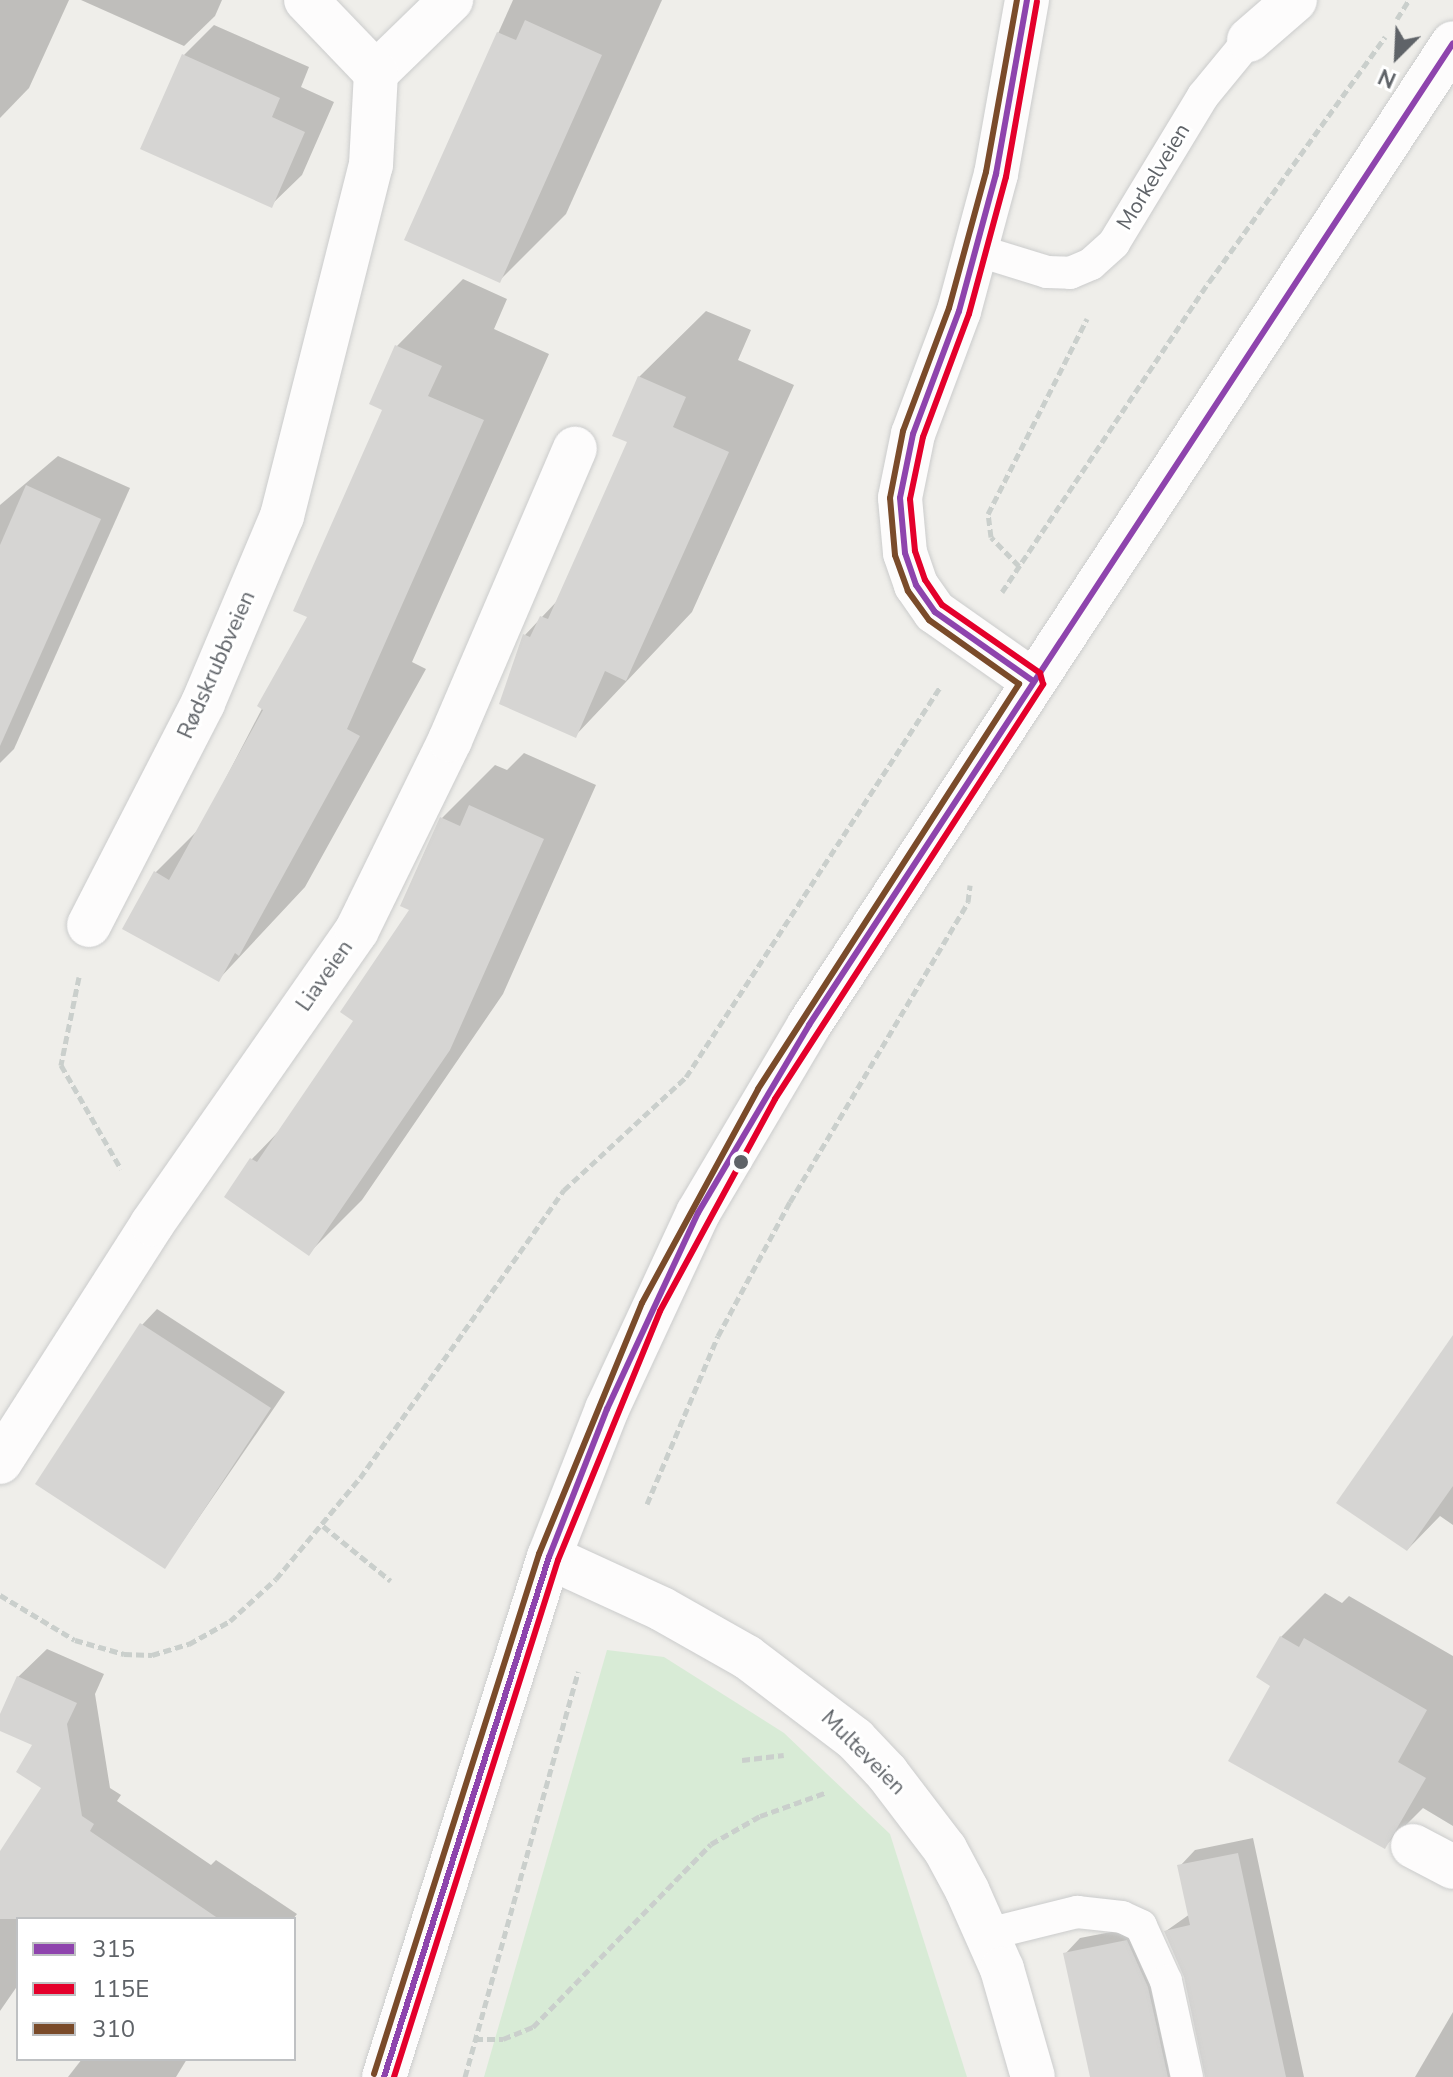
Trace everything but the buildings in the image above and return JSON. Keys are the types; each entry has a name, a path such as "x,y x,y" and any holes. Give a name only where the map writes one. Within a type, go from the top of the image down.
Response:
{"street":[{"path":"306,0 376,73 451,0"},
{"path":"1027,0 996,174 976,250 907,456 900,526 916,585 935,612 1033,681"},
{"name":"Morkelveien","path":"1249,40 1295,0"},
{"path":"384,2077 549,1557 651,1307 730,1154 1033,681 1453,43"},
{"name":"Rødskrubbveien","path":"89,925 203,703 282,516 371,165 376,73"},
{"name":"Liaveien","path":"0,1462 152,1224 357,930 450,740 575,449"},
{"name":"Multeveien","path":"549,1557 709,1633 855,1739 915,1805 945,1849 988,1934 1033,2077"},
{"path":"1413,1846 1453,1867"}],"lane":[{"name":"Morkelveien","path":"1091,264 1114,243 1203,96 1249,40"},
{"path":"976,250 1047,272 1070,273 1091,264"},
{"path":"988,1934 1077,1912 1122,1917 1141,1926 1166,1981 1187,2077"}],"path":[{"path":"1002,593 1209,282 1409,0"},
{"path":"1019,566 991,537 988,514 1089,316 1094,298 1091,264"},
{"path":"0,1595 75,1640 124,1654 152,1655 189,1644 230,1621 323,1526 564,1190 686,1077 940,687"},
{"path":"647,1504 718,1336 790,1202 968,902 969,872"},
{"path":"89,925 61,1065 152,1224"},
{"path":"323,1526 391,1581"},
{"path":"465,2077 578,1671"},
{"path":"475,2039 503,2039 533,2027 711,1844 760,1816 840,1788"}],"green space":[{"path":"607,1650 664,1657 784,1733 890,1834 967,2077 484,2077"}],"transit line":[{"name":"310","path":"374,2074 539,1554 642,1303 758,1089 1019,684 929,620 908,591 895,555 890,498 903,431 949,308 986,172 1017,0"},
{"name":"315","path":"1027,0 996,174 959,311 913,434 900,498 905,553 916,585 935,612 1033,681"},
{"name":"115E","path":"394,2077 558,1560 660,1311 775,1099 1043,684 1040,673 942,605 925,580 915,551 910,499 923,437 969,314 1006,177 1037,2"},
{"name":"315","path":"384,2077 549,1557 607,1409 698,1213 809,1025 1453,43"}]}
